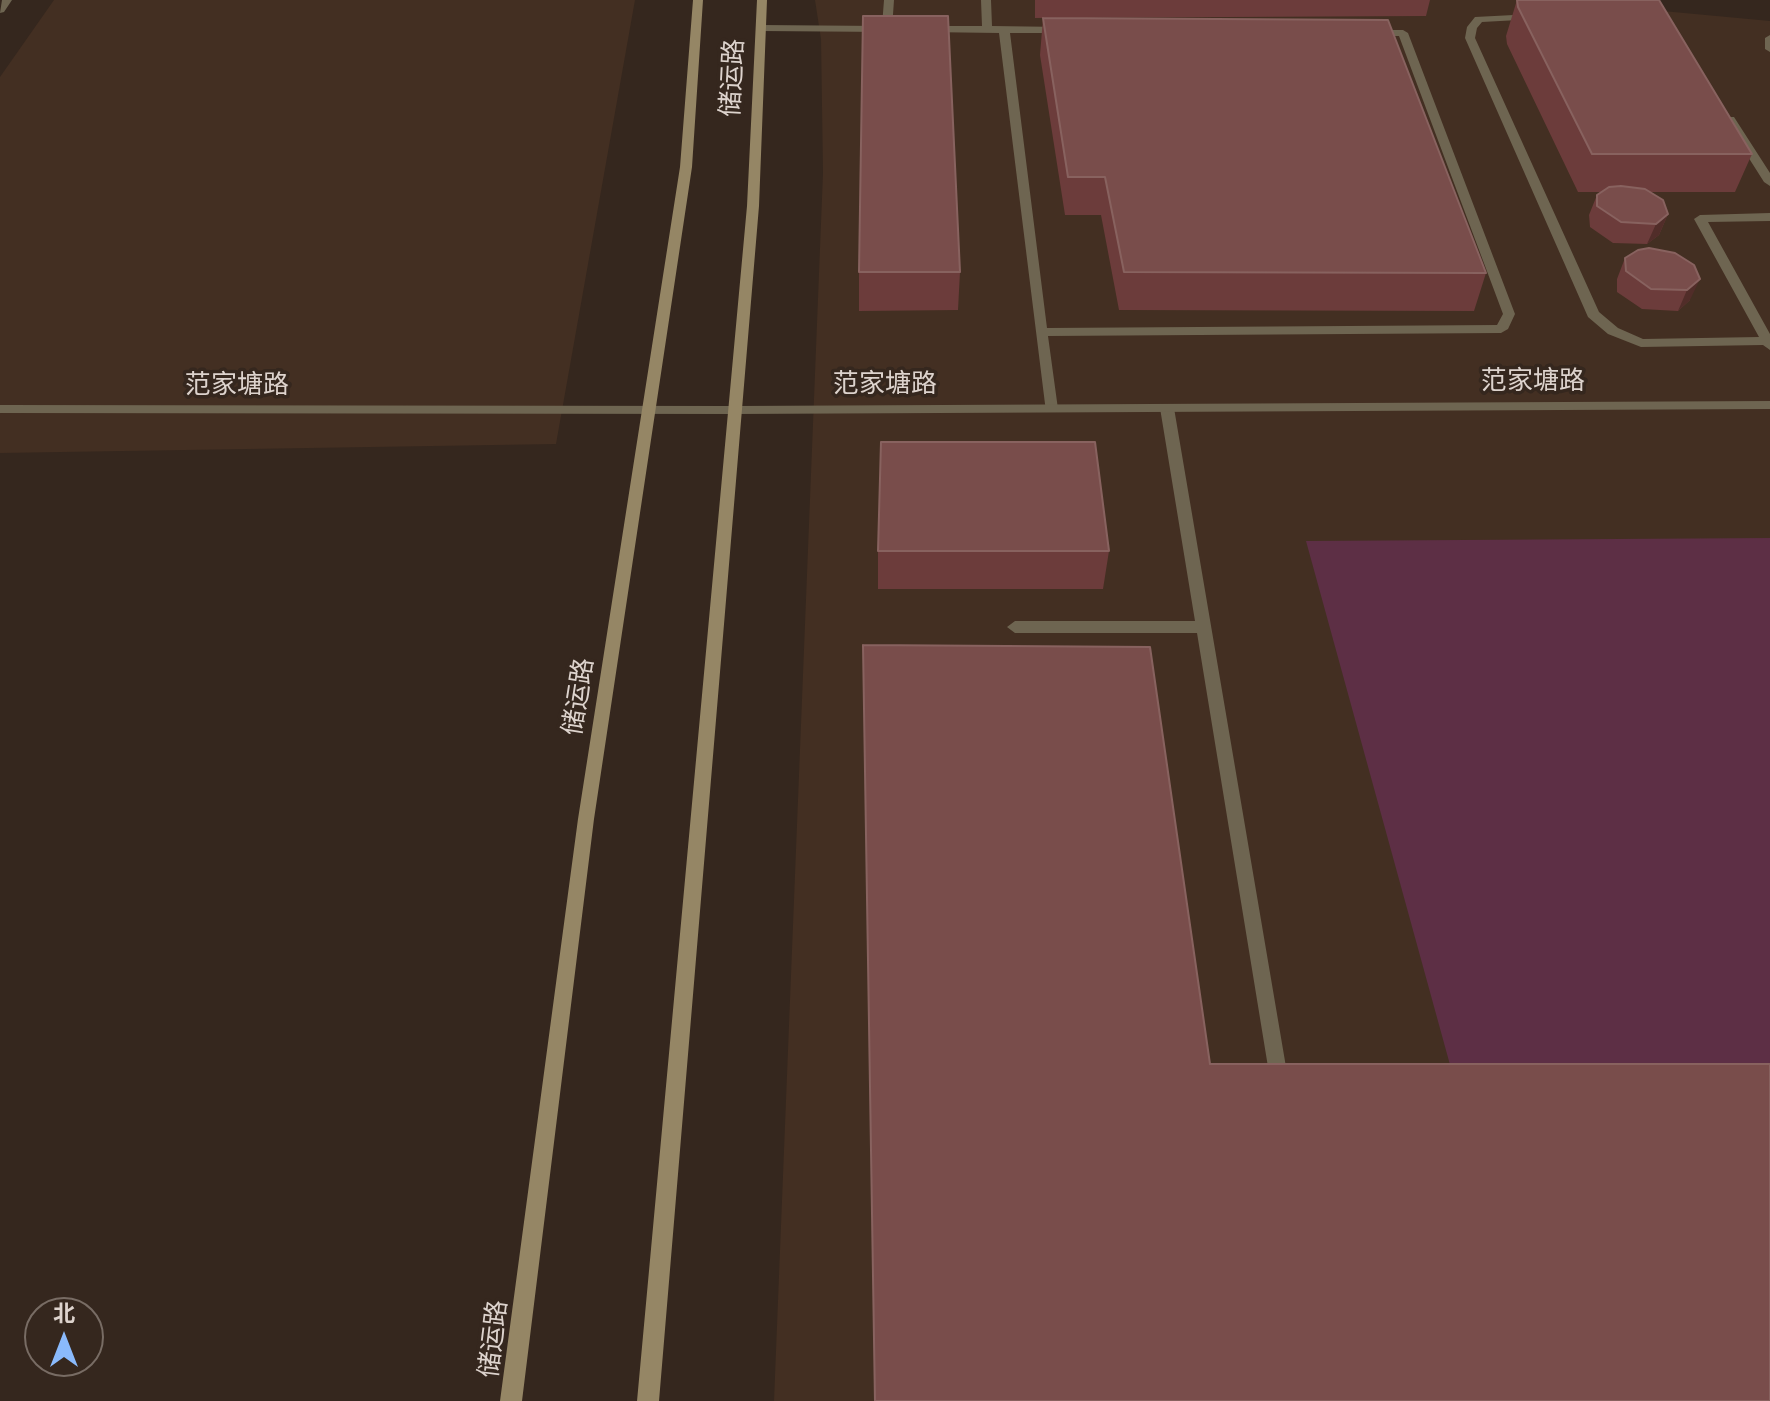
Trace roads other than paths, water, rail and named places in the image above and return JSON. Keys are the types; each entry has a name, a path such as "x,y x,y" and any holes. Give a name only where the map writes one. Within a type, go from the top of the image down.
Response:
{"main road":[{"name":"储运路","path":"511,1401 586,819 686,167 698,0"},
{"name":"储运路","path":"648,1401 753,206 762,0"}],"street":[{"path":"0,10 7,0"},
{"path":"887,29 889,0"},
{"path":"986,0 987,30"},
{"path":"1544,18 1479,19 1472,27 1470,38 1593,314 1613,331 1641,343 1769,344 1700,219 1770,217"},
{"path":"761,28 902,29"},
{"path":"916,29 1084,31"},
{"path":"1004,30 1051,409"},
{"path":"1042,332 1501,329 1509,314 1403,33 1355,32"},
{"path":"1770,38 1770,49"},
{"path":"1720,104 1770,182"},
{"name":"范家塘路","path":"0,409 734,410 1770,405"},
{"path":"1167,408 1277,1067"},
{"path":"1015,627 1203,627"}]}
